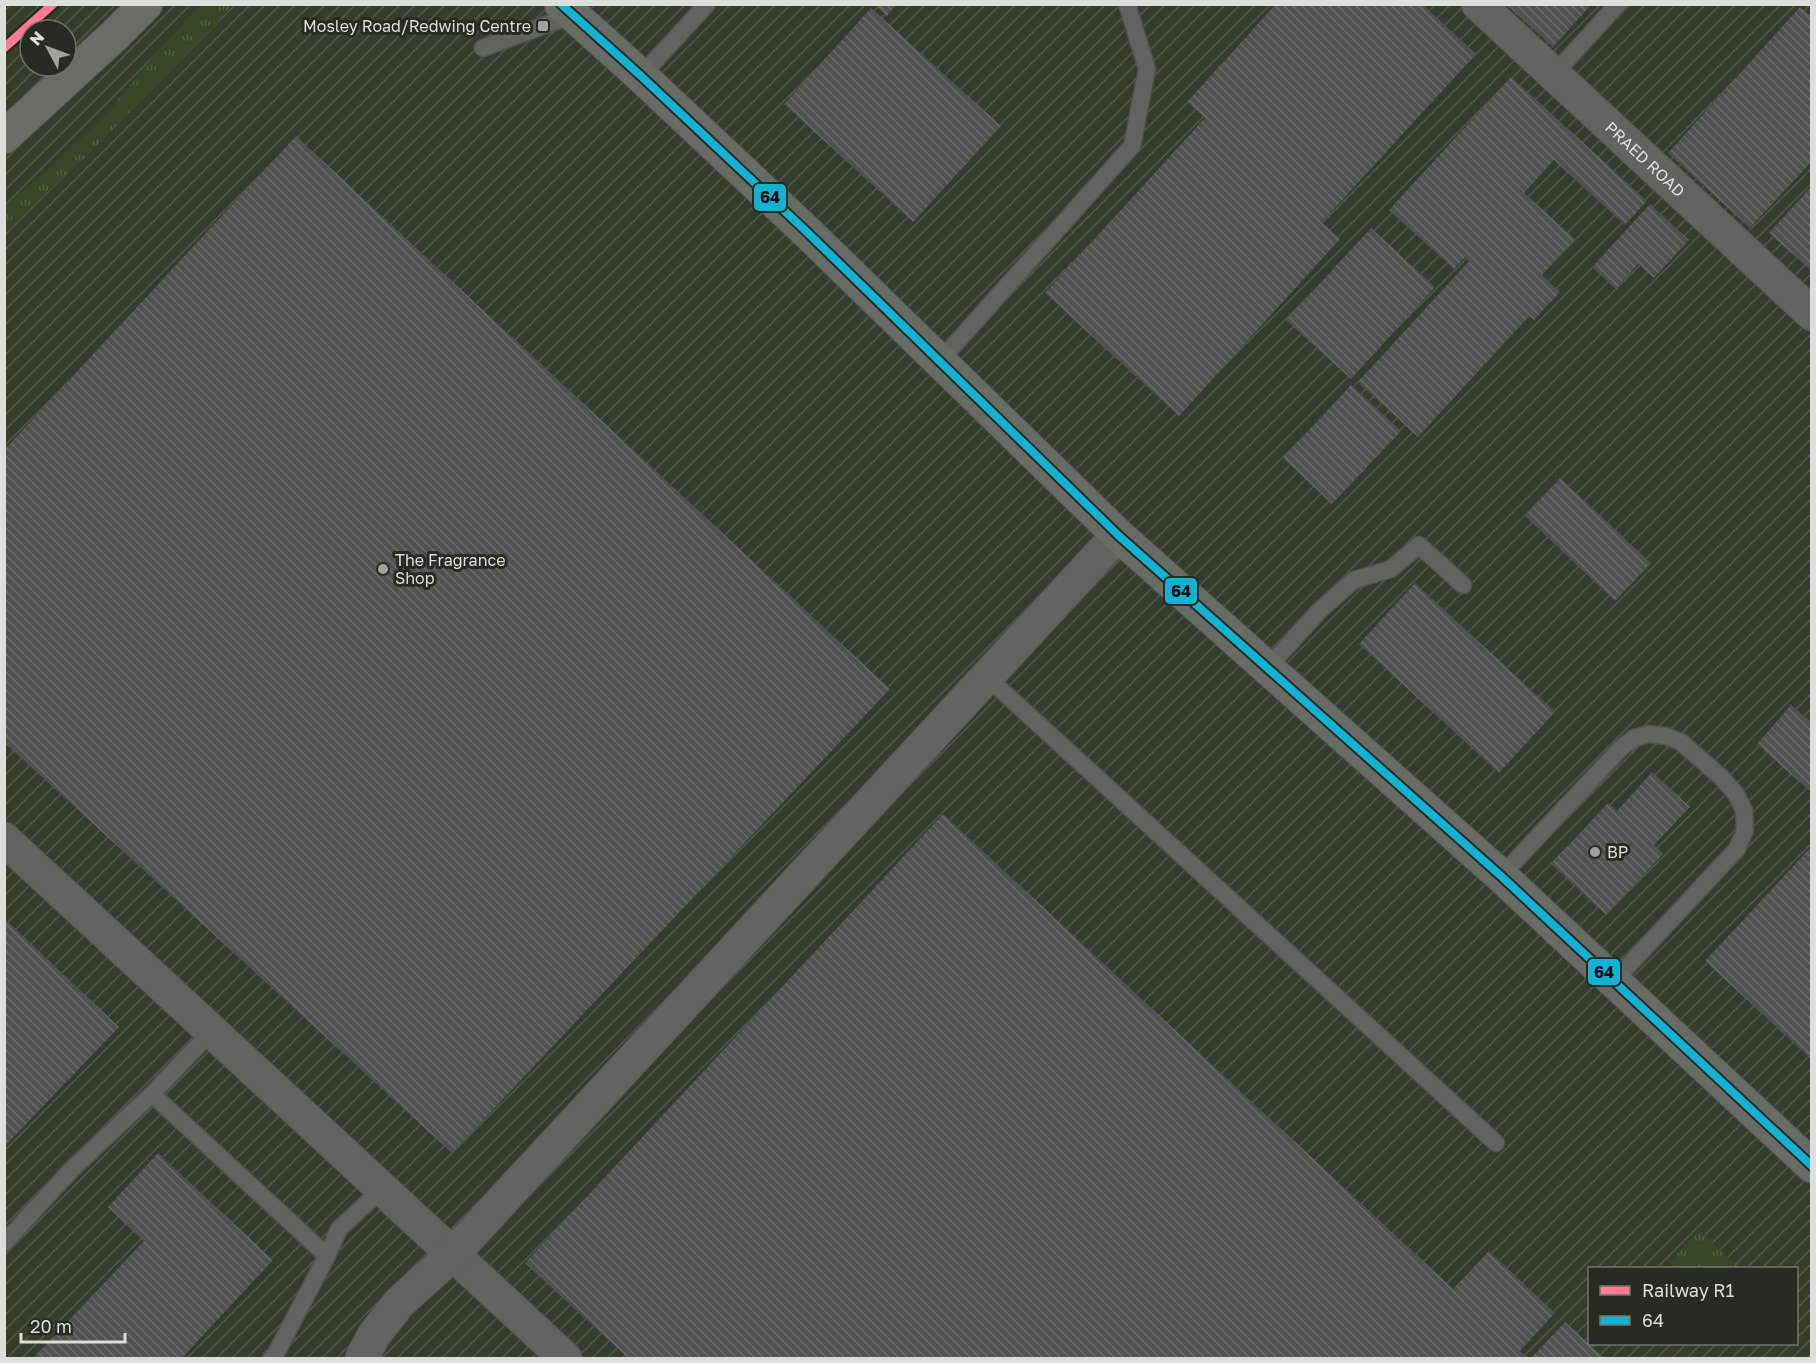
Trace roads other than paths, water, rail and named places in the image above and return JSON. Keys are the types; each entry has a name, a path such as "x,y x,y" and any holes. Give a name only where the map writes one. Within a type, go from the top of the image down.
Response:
{"highway":[{"path":"4,137 146,4"}],"main road":[{"path":"555,10 593,32 641,76 808,233 1118,535 1501,876 1812,1166"}],"street":[{"name":"PRAED ROAD","path":"1478,4 1812,314"},
{"path":"362,1359 374,1335 399,1303 453,1254 1118,535"},
{"path":"4,839 565,1359"}],"lane":[{"path":"641,76 706,4"},
{"path":"939,362 1132,146 1147,69 1127,4"},
{"path":"1554,74 1618,4"},
{"path":"483,48 555,10"},
{"path":"1266,668 1320,610 1354,580 1391,570 1419,545 1463,585"},
{"path":"987,677 1496,1143"},
{"path":"1501,876 1621,748 1634,738 1649,734 1666,736 1681,742 1721,777 1736,794 1744,810 1745,830 1737,849 1613,982"},
{"path":"4,1243 72,1169 152,1094 212,1031"},
{"path":"152,1094 327,1256"},
{"path":"272,1359 339,1229 382,1189"}],"rail line":[{"name":"R1","path":"4,48 53,4"}],"place":[{"name":"Mosley Road/Redwing Centre","path":"543,26"},
{"name":"The Fragrance Shop","path":"383,569"},
{"name":"BP","path":"1595,852"}]}
